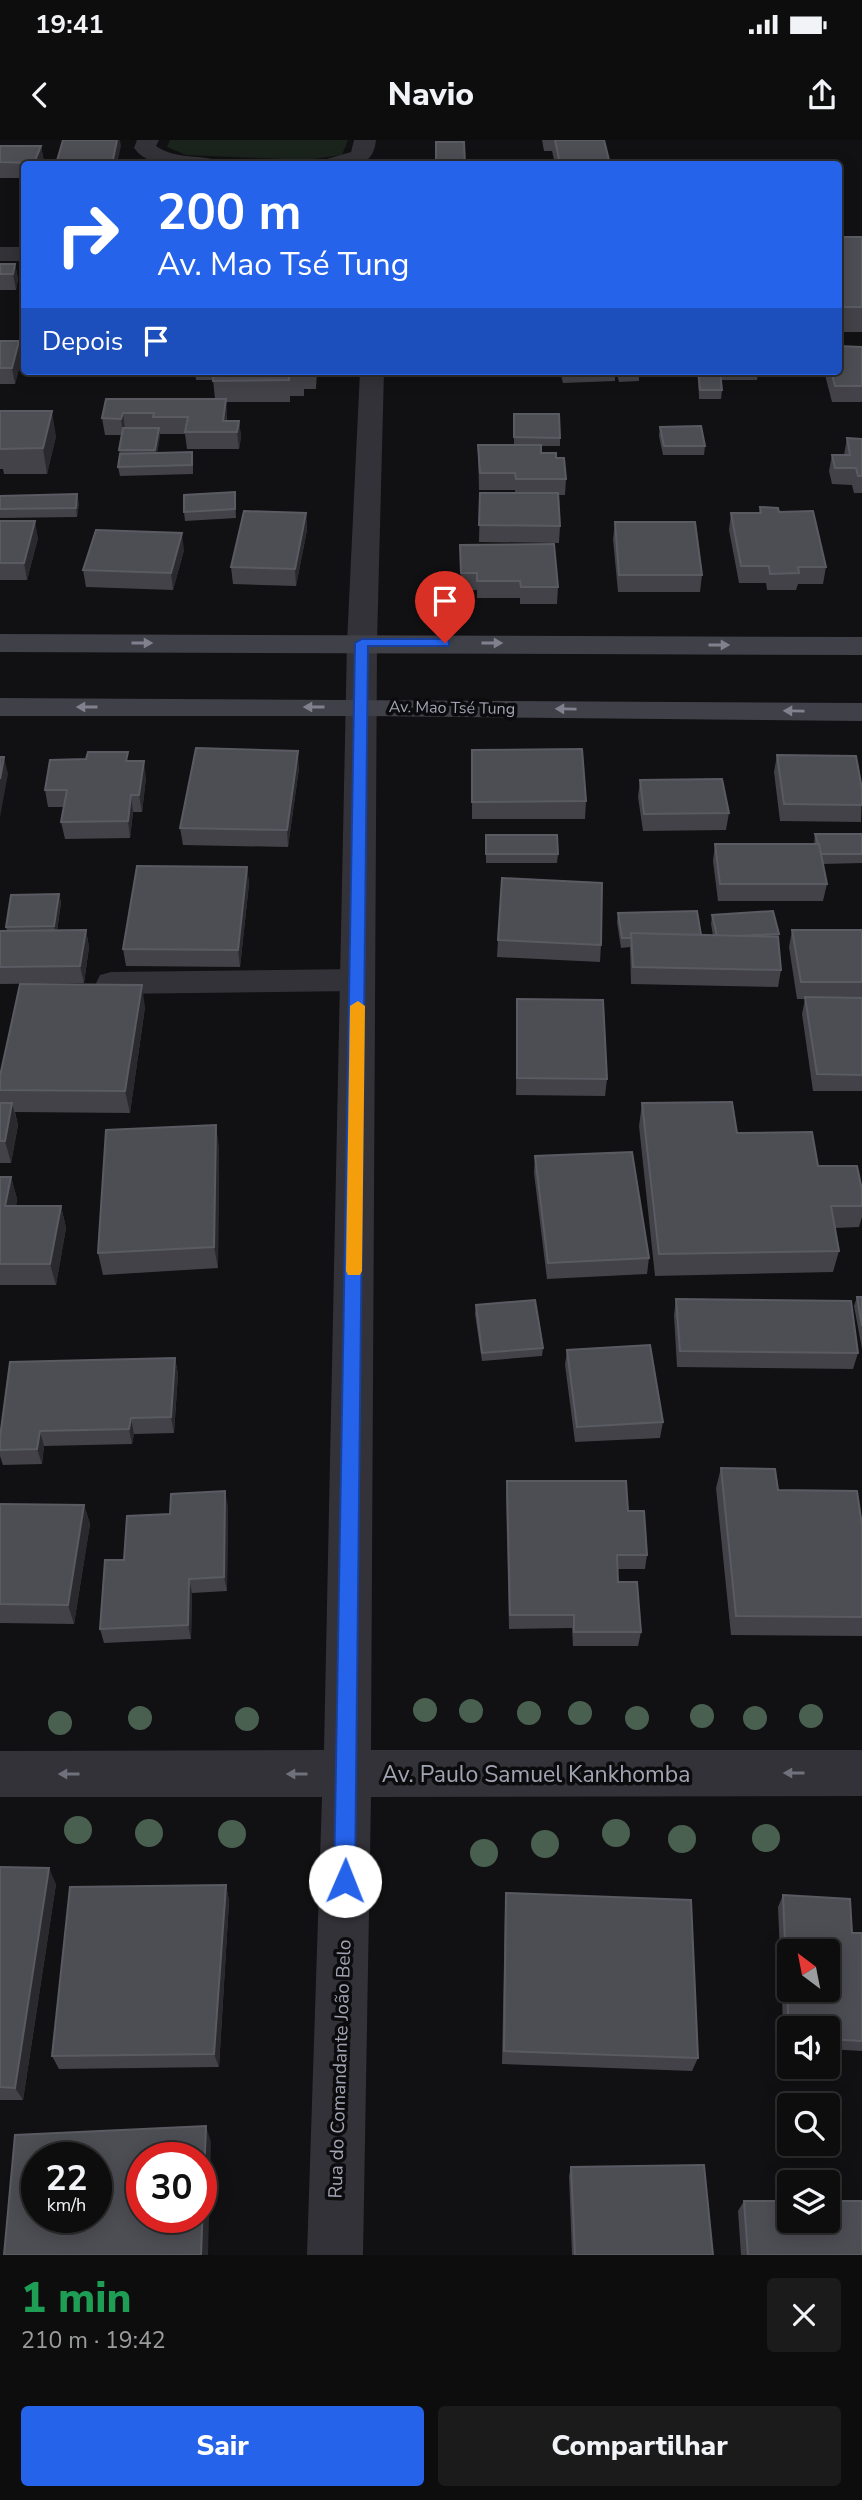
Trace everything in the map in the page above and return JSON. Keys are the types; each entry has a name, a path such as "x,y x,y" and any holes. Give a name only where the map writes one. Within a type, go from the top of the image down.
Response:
{"main road":[{"path":"0,643 862,646"},
{"name":"Av. Mao Tsé Tung","path":"0,707 862,712"}],"street":[{"path":"148,140 145,148 162,160 172,161"},
{"path":"345,161 359,157 364,152 365,140"},
{"path":"0,254 21,254"},
{"name":"Rua do Comandante João Belo","path":"335,2255 347,1774 362,643 372,375"},
{"name":"Av. Paulo Samuel Kankhomba","path":"0,1773 862,1773"}],"lane":[{"path":"111,983 358,980"}],"shaded area":[{"path":"170,140 348,140 342,155 306,160 186,155 167,147"}],"building":[{"path":"63,140 117,140 113,161 57,161"},
{"path":"555,140 604,140 609,161 559,161"},
{"path":"436,142 464,142 465,161 436,161"},
{"path":"0,146 41,146 35,161 0,162"},
{"path":"842,237 862,237 862,307 842,307"},
{"path":"0,264 15,264 13,274 0,274"},
{"path":"0,341 19,341 12,368 0,368"},
{"path":"842,346 862,347 862,386 835,386 832,375 842,375"},
{"path":"214,375 289,375 289,380 213,381"},
{"path":"698,375 720,375 722,390 700,390"},
{"path":"106,399 226,399 223,421 239,421 237,432 185,432 188,417 153,417 154,413 123,413 121,419 102,418"},
{"path":"0,411 52,411 43,448 0,449"},
{"path":"514,414 559,414 560,438 514,437"},
{"path":"701,426 705,446 664,446 660,427"},
{"path":"123,428 159,428 155,450 119,450"},
{"path":"847,438 862,439 862,476 858,476 856,468 835,468 832,455 850,455"},
{"path":"478,445 541,445 541,453 556,453 556,458 564,458 566,479 516,479 515,473 480,473"},
{"path":"192,452 192,465 118,467 120,454"},
{"path":"235,492 235,509 184,512 184,495"},
{"path":"480,493 558,493 560,526 479,525"},
{"path":"77,494 76,508 0,509 0,496"},
{"path":"760,507 778,508 779,512 813,511 826,567 798,567 799,573 770,574 769,566 741,566 731,513 761,513"},
{"path":"244,511 306,513 295,569 231,567"},
{"path":"0,521 35,521 24,563 0,563"},
{"path":"615,522 695,522 702,575 619,575"},
{"path":"96,530 182,533 171,573 83,570"},
{"path":"554,544 558,587 521,587 520,581 477,581 477,573 461,573 460,545"},
{"path":"196,748 298,751 287,830 180,828"},
{"path":"582,749 586,801 472,802 472,750"},
{"path":"88,752 128,752 126,761 144,761 139,795 131,795 128,821 61,822 67,790 45,790 50,760 86,759"},
{"path":"777,755 856,756 862,805 784,804"},
{"path":"0,757 4,757 0,779"},
{"path":"722,779 729,813 644,814 640,780"},
{"path":"815,834 862,834 862,854 821,854"},
{"path":"486,835 557,835 558,854 486,854"},
{"path":"715,844 819,844 827,884 720,884"},
{"path":"137,866 247,867 238,950 123,949"},
{"path":"502,878 602,883 601,945 498,940"},
{"path":"59,894 54,926 6,927 11,895"},
{"path":"697,911 701,935 631,933 631,938 622,938 618,913"},
{"path":"773,911 779,934 717,936 712,915"},
{"path":"86,930 80,966 0,967 0,931"},
{"path":"792,930 862,930 862,982 801,982"},
{"path":"631,933 778,937 781,970 633,967"},
{"path":"20,984 142,985 125,1091 0,1090 0,1076"},
{"path":"805,997 862,998 862,1075 817,1074"},
{"path":"517,999 603,1000 607,1079 517,1078"},
{"path":"732,1102 737,1133 812,1132 818,1166 857,1166 862,1206 831,1206 839,1251 659,1254 642,1103"},
{"path":"0,1103 12,1103 5,1141 0,1141"},
{"path":"216,1125 214,1247 98,1253 106,1130"},
{"path":"632,1152 649,1258 548,1263 535,1156"},
{"path":"0,1177 11,1177 5,1206 61,1206 50,1264 0,1264"},
{"path":"857,1297 862,1297 862,1326"},
{"path":"676,1299 851,1301 858,1353 680,1351"},
{"path":"535,1300 543,1348 482,1353 476,1305"},
{"path":"650,1345 663,1422 577,1427 567,1350"},
{"path":"175,1358 171,1417 131,1418 129,1429 40,1431 37,1449 0,1450 10,1362"},
{"path":"721,1468 775,1469 778,1490 857,1491 862,1525 862,1617 736,1616"},
{"path":"507,1481 626,1481 628,1511 644,1511 647,1555 617,1555 618,1582 637,1582 641,1632 574,1632 574,1615 510,1615"},
{"path":"225,1491 224,1577 189,1579 188,1625 100,1629 105,1560 124,1560 127,1516 170,1514 171,1494"},
{"path":"0,1504 84,1505 68,1605 0,1604"},
{"path":"0,1867 49,1868 15,2088 0,2087"},
{"path":"226,1885 214,2054 52,2056 70,1887"},
{"path":"506,1893 691,1900 698,2058 504,2051"},
{"path":"783,1895 850,1899 852,1933 862,1933 862,2041 840,2040 840,2016 788,2016 788,2002 840,2002 840,1939 785,1939"},
{"path":"206,2126 205,2142 126,2142 126,2233 202,2233 201,2255 4,2255 15,2135"},
{"path":"704,2165 713,2255 575,2255 571,2167"},
{"path":"744,2201 777,2201 777,2233 840,2233 840,2201 862,2201 862,2255 748,2255"}],"slow traffic":[{"path":"354,1271 358,1006"}],"route":[{"path":"345,1881 362,643 445,643"}]}
